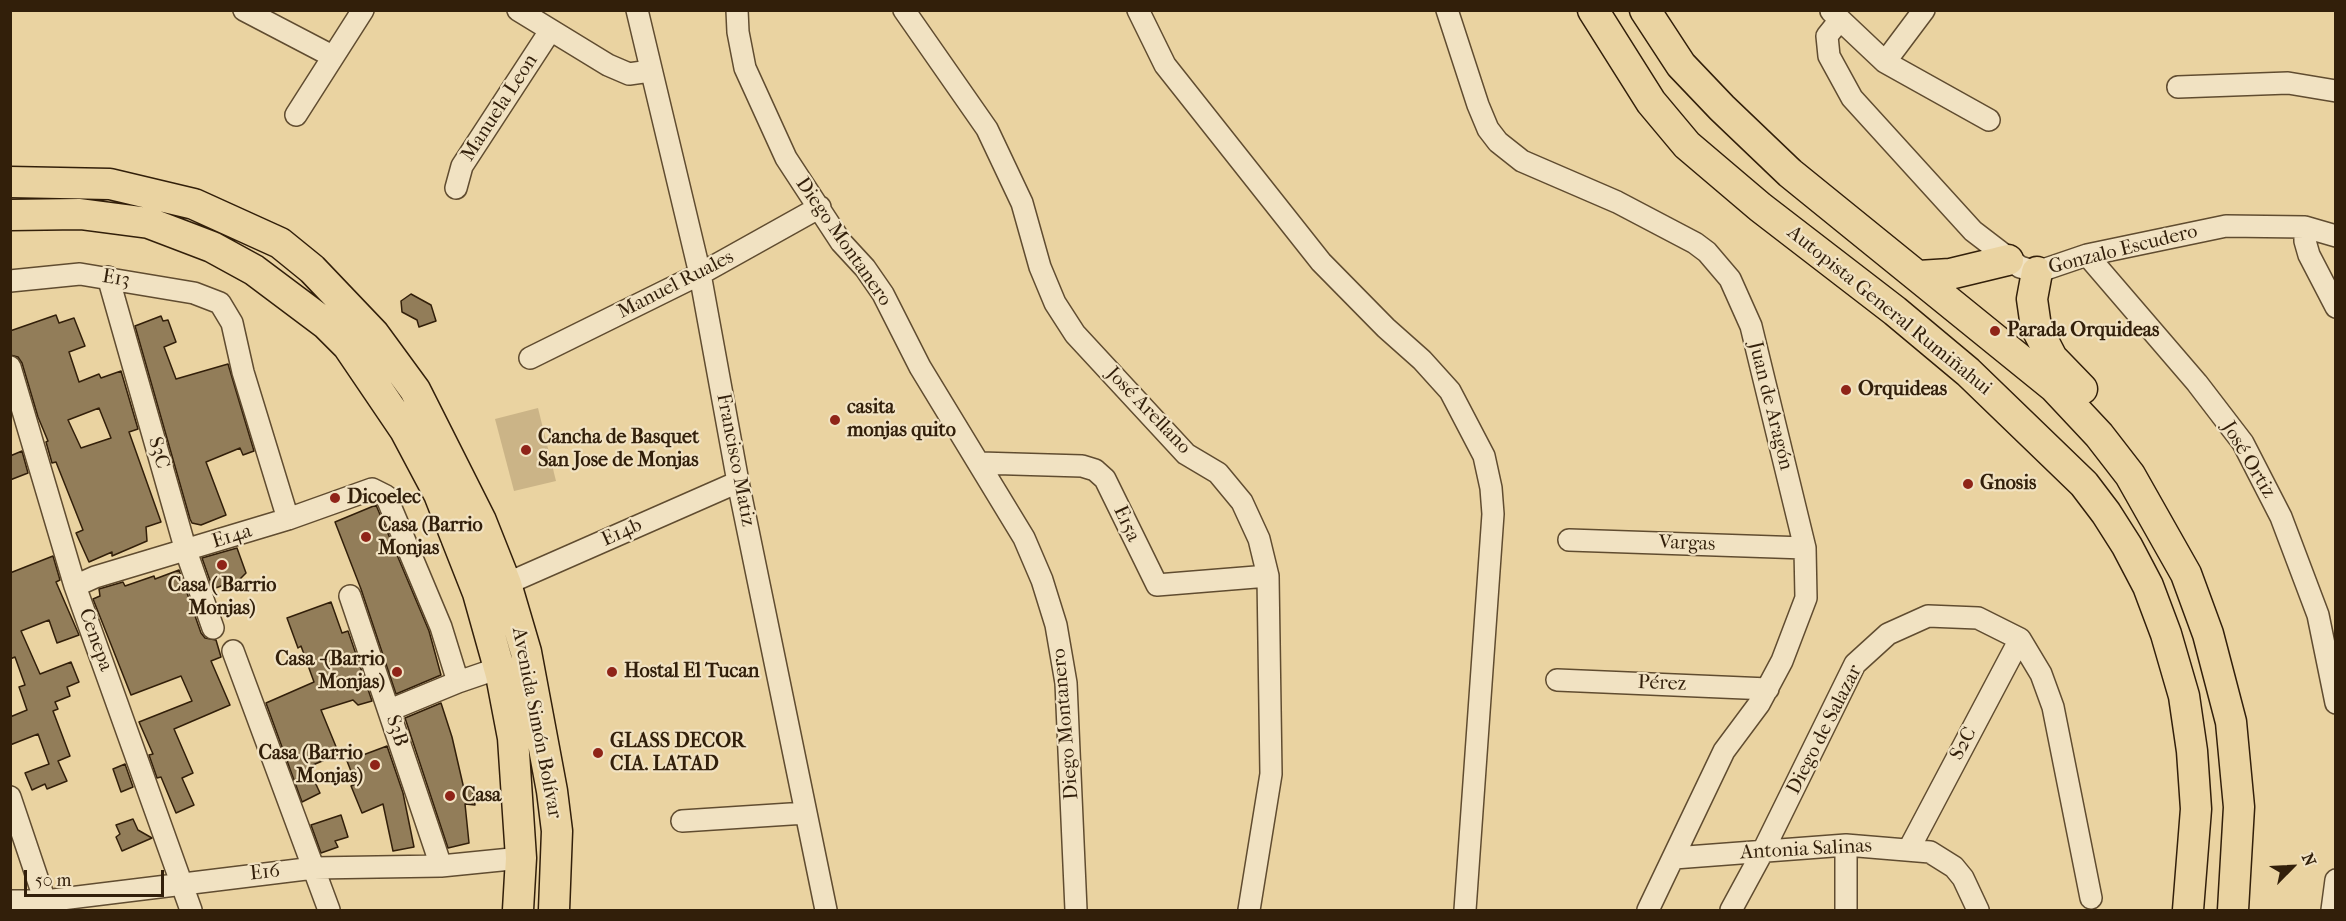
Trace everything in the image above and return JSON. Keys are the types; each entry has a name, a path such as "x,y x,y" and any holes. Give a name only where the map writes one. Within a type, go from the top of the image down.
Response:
{"highway":[{"name":"Autopista General Rumiñahui","path":"1593,10 1651,102 1687,145 1760,207 1877,297 1968,372 2084,484 2106,513 2148,586 2166,634 2184,696 2192,751 2196,809 2188,910"},
{"path":"1645,10 1682,65 1722,108 1790,173 2054,387 2099,435 2130,475 2186,574 2208,634 2231,722 2239,807 2233,910"},
{"name":"Avenida Simón Bolívar","path":"10,182 110,184 194,204 280,243 312,269 374,334 415,390 481,521 506,585 526,652 552,791 557,831 554,910"},
{"name":"Avenida Simón Bolívar","path":"10,215 80,214 149,223 212,247 254,270 326,324 348,346 405,430 439,494 478,593 499,668 513,738 521,858 518,910"},
{"path":"1919,276 1950,274 2008,260"},
{"path":"2037,272 2032,298 2033,315 2042,342 2052,358 2121,432 2143,465 2156,496 2167,537"}],"street":[{"path":"244,10 332,56"},
{"path":"296,115 363,10"},
{"path":"518,10 608,65 629,74 650,71"},
{"name":"Francisco Matiz","path":"637,10 700,274 738,482 826,910"},
{"name":"Diego Montanero","path":"737,10 743,59 756,95 786,158 802,186 820,207 841,242 865,268 883,294 920,368 1024,538 1042,580 1056,625 1066,683 1077,910"},
{"name":"José Arellano","path":"904,10 987,129 1022,203 1040,267 1060,310 1075,334 1186,454 1218,473 1242,502 1259,539 1268,576 1271,774 1249,910"},
{"path":"1138,10 1165,65 1321,262 1386,328 1422,360 1450,391 1484,456 1491,488 1493,514 1466,910"},
{"name":"Juan de Aragón","path":"1447,10 1478,105 1488,129 1498,142 1522,161 1617,202 1695,243 1707,252 1730,279 1751,326 1805,548 1807,589 1803,610 1768,689 1724,751 1648,910"},
{"path":"1885,62 1924,10"},
{"path":"1835,16 1885,62 1989,120"},
{"name":"Gonzalo Escudero","path":"1835,16 1827,36 1829,56 1852,98 1973,231 2020,267 2037,272 2087,255 2226,226 2305,226 2336,236"},
{"name":"Manuela Leon","path":"456,188 462,166 550,31"},
{"path":"2178,87 2288,83 2336,91"},
{"name":"Manuel Ruales","path":"530,358 700,274 820,207"},
{"path":"2305,226 2305,241 2310,255 2336,307"},
{"name":"José Ortiz","path":"2087,255 2197,383 2243,442 2282,517 2318,615 2336,703"},
{"name":"E13","path":"10,281 80,274 194,293 220,303 232,323 243,372 288,519"},
{"name":"S3C","path":"108,277 186,551 213,628"},
{"name":"Cenepa","path":"10,367 75,586 191,910"},
{"name":"E15a","path":"980,463 1082,466 1095,470 1105,479 1157,585 1268,576"},
{"name":"E14b","path":"506,585 738,482"},
{"name":"E14a","path":"75,586 95,577 288,519 372,489 386,496 441,627 458,682"},
{"name":"Vargas","path":"1569,540 1805,548"},
{"name":"S3B","path":"350,596 441,866"},
{"name":"Diego de Salazar","path":"1731,910 1763,851 1855,664 1888,634 1928,616 1978,618 2020,639"},
{"path":"2020,639 2041,674 2053,707 2091,898"},
{"name":"S2C","path":"1909,849 2020,639"},
{"path":"233,651 255,717 329,910"},
{"path":"390,710 499,668"},
{"name":"Pérez","path":"1557,680 1768,689"},
{"path":"10,796 45,901"},
{"path":"682,821 806,813"},
{"path":"1846,845 1846,910"},
{"name":"Antonia Salinas","path":"1674,858 1846,845 1930,852 1954,867 1972,894 1978,910"},
{"name":"E16","path":"10,901 45,901 182,882 314,868 441,866 521,858"},
{"path":"2332,910 2336,880"}],"shaded area":[{"name":"Cancha de Basquet San Jose de Monjas","path":"538,408 556,481 514,491 495,419"}],"building":[{"path":"411,294 431,305 436,321 419,327 417,320 402,312 401,301"},
{"path":"56,315 59,323 74,318 85,346 69,352 79,382 99,374 101,378 121,371 138,429 129,432 161,522 146,527 147,541 112,556 112,552 89,562 76,533 83,530 56,462 52,463 46,442 48,441 38,417 22,363 18,357 10,355 10,331","holes":["99,408 111,438 81,448 68,420"]},
{"path":"161,316 163,321 168,320 176,342 164,347 176,379 228,364 254,451 243,455 240,448 206,462 226,515 201,525 192,523 190,519 135,326"},
{"path":"22,451 28,473 10,480 10,456"},
{"path":"376,505 429,631 441,675 396,694 361,589 335,522"},
{"name":"Casa ( Barrio Monjas)","path":"237,548 246,573 240,579 213,589 202,558"},
{"path":"53,556 60,580 56,582 79,635 57,643 49,620 21,631 40,674 71,662 79,682 67,687 70,696 55,702 58,709 53,711 70,756 58,761 67,781 47,789 45,784 32,790 25,773 49,764 38,734 10,745 10,717 27,710 19,687 25,685 15,657 10,659 10,573"},
{"path":"179,570 201,633 205,638 216,640 221,657 211,661 230,705 174,729 193,773 182,778 194,805 176,813 161,777 157,778 149,755 153,754 139,722 192,701 181,676 131,695 93,599 100,596 99,589 123,582 125,586 154,576 155,579"},
{"path":"331,602 342,633 348,631 372,701 358,705 353,700 321,710 339,754 308,767 320,793 302,802 266,703 314,682 301,646 298,648 287,618"},
{"path":"441,703 452,737 464,789 472,788 475,805 465,804 469,843 448,848 405,718"},
{"path":"387,746 403,793 414,847 393,851 383,804 362,813 351,786 356,784 347,761"},
{"path":"125,764 133,787 121,792 113,769"},
{"path":"341,815 348,837 335,841 338,847 321,853 311,825"},
{"path":"133,819 138,830 152,838 122,851 116,837 120,834 116,825"}],"place":[{"name":"Parada Orquideas","path":"1995,331"},
{"name":"Orquideas","path":"1846,390"},
{"name":"casita monjas quito","path":"835,420"},
{"name":"Cancha de Basquet San Jose de Monjas","path":"526,450"},
{"name":"Gnosis","path":"1968,484"},
{"name":"Dicoelec","path":"335,498"},
{"name":"Casa (Barrio Monjas","path":"366,537"},
{"name":"Casa ( Barrio Monjas)","path":"222,565"},
{"name":"Casa -(Barrio Monjas)","path":"397,672"},
{"name":"Hostal El Tucan","path":"612,672"},
{"name":"GLASS DECOR CIA. LATAD","path":"598,753"},
{"name":"Casa (Barrio Monjas)","path":"375,765"},
{"name":"Casa","path":"450,796"}]}
